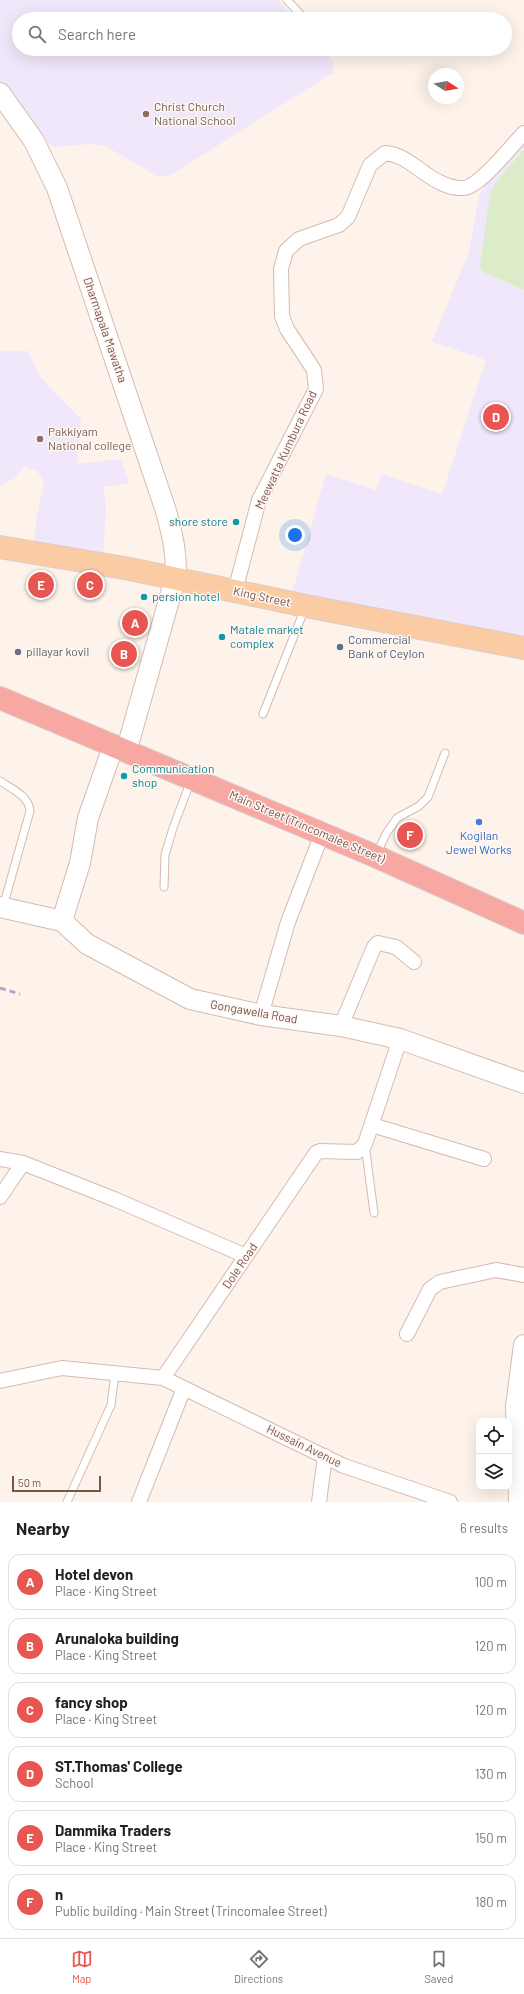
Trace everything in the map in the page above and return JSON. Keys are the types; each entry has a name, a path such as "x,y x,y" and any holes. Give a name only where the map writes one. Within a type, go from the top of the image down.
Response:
{"highway":[{"name":"Main Street (Trincomalee Street)","path":"0,698 375,856 524,923"}],"main road":[{"name":"King Street","path":"0,547 86,561 306,606 524,648"}],"street":[{"name":"Dharmapala Mawatha","path":"0,93 34,141 57,188 166,511 176,558 175,579 120,749 88,818 80,863 62,920"},
{"name":"Meewatta Kumbura Road","path":"235,591 259,500 316,389 314,370 287,329 282,316 281,268 286,251 299,238 339,225 348,217 370,164 385,153 398,154 432,179 452,186 464,188 477,182 524,133"},
{"path":"261,1015 288,922 322,834"},
{"path":"1,907 62,920"},
{"name":"Gongawella Road","path":"62,920 87,944 190,999 261,1015 341,1026 400,1039 524,1082"},
{"path":"341,1026 374,947 378,943 396,947 414,962"},
{"path":"365,1144 400,1039"},
{"path":"372,1125 484,1159"},
{"name":"Dole Road","path":"163,1378 316,1153 320,1151 357,1152 365,1144"},
{"path":"0,1159 23,1163 246,1256"},
{"path":"0,1197 23,1163"},
{"path":"407,1334 430,1289 440,1282 496,1270 524,1275"},
{"path":"519,1502 516,1406 524,1345"},
{"path":"0,1381 62,1368 163,1378"},
{"name":"Hussain Avenue","path":"163,1378 344,1466 450,1502"},
{"path":"139,1502 184,1388"},
{"path":"320,1502 325,1456"}],"lane":[{"path":"287,0 298,12"},
{"path":"262,714 306,606"},
{"path":"375,856 386,834 397,818 419,806 428,797 445,753"},
{"path":"164,887 165,855 191,779"},
{"path":"0,781 25,798 29,805 30,811 1,907"},
{"path":"365,1144 374,1213"},
{"path":"68,1502 111,1406 115,1374"}],"shaded area":[{"name":"Christ Church National School","path":"0,0 278,0 289,12 12,12 12,56 329,56 333,61 333,73 169,176 157,176 105,146 91,144 55,147 47,142 0,85"},
{"path":"524,136 524,149 496,182 483,272 524,290 524,640 297,595 293,590 326,474 376,490 381,474 442,494 486,360 432,342 469,252 479,196 488,180"},
{"name":"Pakkiyam National college","path":"0,351 28,351 40,377 81,419 77,464 121,459 129,483 103,487 106,505 103,560 34,546 36,521 44,481 37,471 25,466 13,479 0,486"}],"green space":[{"path":"524,149 524,290 483,272 480,266 490,194 496,182"}],"railway":[{"path":"0,988 20,994"}],"place":[{"name":"Christ Church National School","path":"146,114"},
{"name":"ST.Thomas' College","path":"496,417"},
{"name":"Pakkiyam National college","path":"40,439"},
{"name":"shore store","path":"236,522"},
{"name":"Dammika Traders","path":"41,585"},
{"name":"fancy shop","path":"90,585"},
{"name":"persion hotel","path":"144,597"},
{"name":"Hotel devon","path":"135,623"},
{"name":"Matale market complex","path":"222,637"},
{"name":"Commercial Bank of Ceylon","path":"340,647"},
{"name":"pillayar kovil","path":"18,652"},
{"name":"Arunaloka building","path":"124,654"},
{"name":"Communication shop","path":"124,776"},
{"name":"Kogilan Jewel Works","path":"479,822"},
{"name":"n","path":"410,835"}]}
